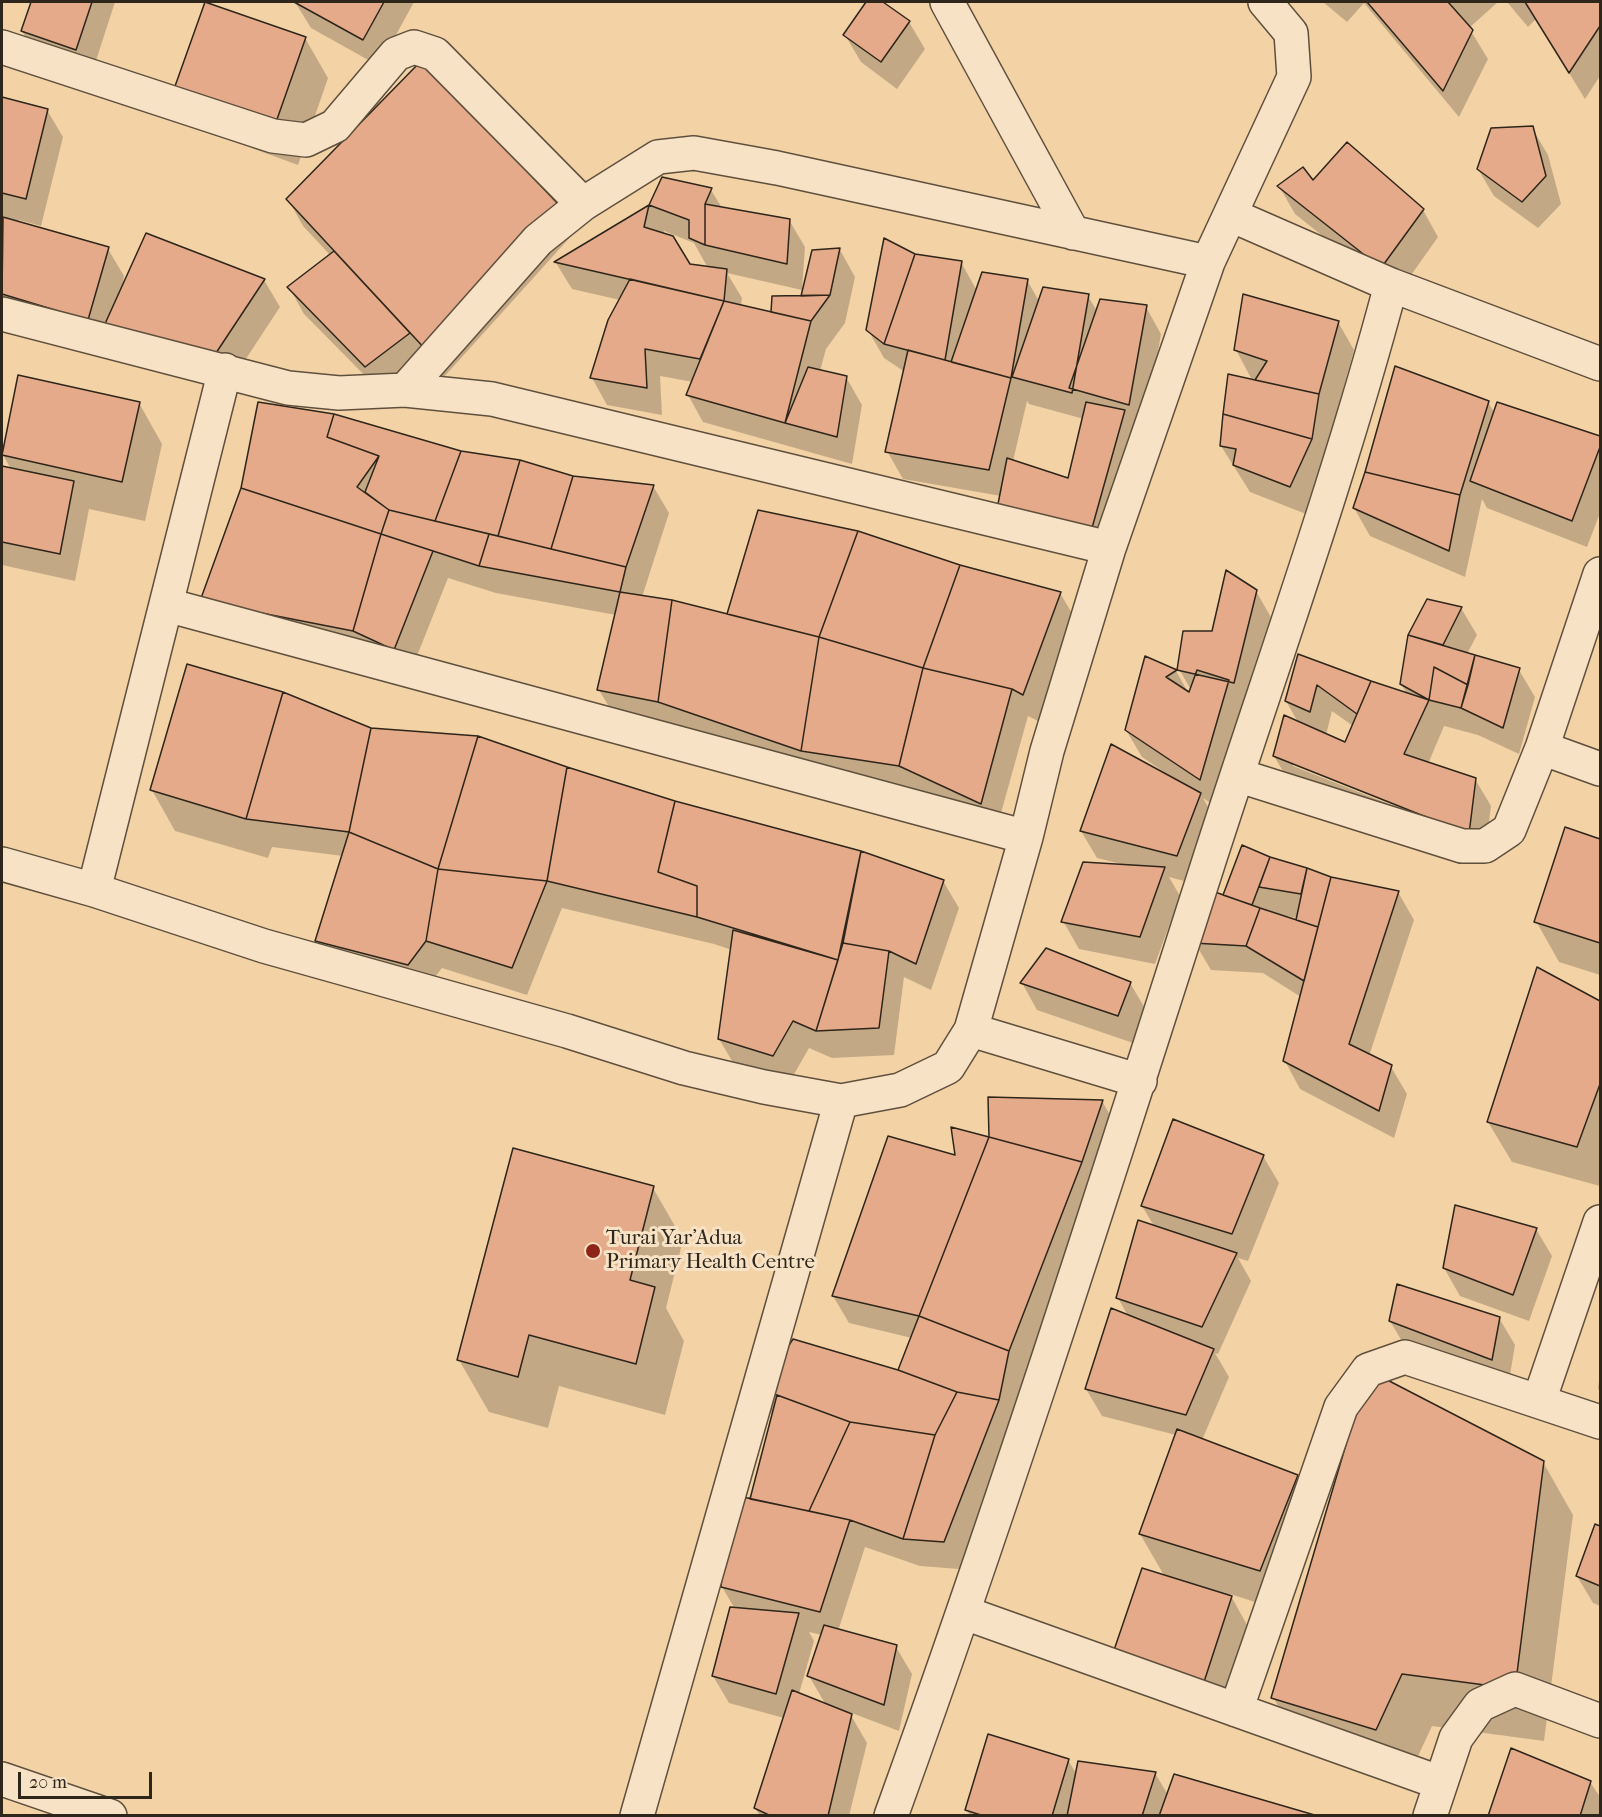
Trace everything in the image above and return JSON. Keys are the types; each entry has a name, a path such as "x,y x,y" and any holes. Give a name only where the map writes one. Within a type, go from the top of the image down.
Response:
{"street":[{"path":"947,2 1073,233"},
{"path":"2,864 94,890 264,946 567,1031 684,1068 764,1087 841,1101 900,1090 948,1067 971,1030 1026,837 1047,751 1109,548 1208,262 1294,76 1291,33 1265,2"},
{"path":"2,47 273,136 306,140 335,126 396,54 414,47 435,54 583,204"},
{"path":"405,390 538,240 583,204 658,157 694,153 1208,262"},
{"path":"1231,215 1390,285 1600,364"},
{"path":"891,1815 965,1613 1140,1081 1354,416 1390,285"},
{"path":"2,314 288,388 339,393 405,390 492,399 1109,548"},
{"path":"94,890 225,370"},
{"path":"1237,775 1462,846 1485,846 1509,830 1542,748 1600,574"},
{"path":"167,605 1026,837"},
{"path":"1542,748 1600,770"},
{"path":"971,1030 1140,1081"},
{"path":"637,1815 841,1101"},
{"path":"1539,1401 1600,1222"},
{"path":"1236,1710 1341,1407 1368,1370 1405,1357 1600,1422"},
{"path":"965,1613 1441,1783"},
{"path":"1430,1815 1456,1738 1480,1705 1515,1689 1600,1721"},
{"path":"2,1779 110,1815"}],"building":[{"path":"31,2 92,2 76,50 21,31"},
{"path":"205,2 306,37 275,125 174,89"},
{"path":"294,2 384,2 363,40"},
{"path":"866,2 883,2 910,21 881,62 843,35"},
{"path":"1367,2 1448,2 1473,30 1443,91"},
{"path":"1525,2 1600,2 1600,26 1569,73"},
{"path":"422,60 559,205 427,351 286,199"},
{"path":"2,97 48,109 26,199 2,193"},
{"path":"1533,126 1546,176 1522,202 1477,169 1491,128"},
{"path":"1347,142 1424,209 1381,268 1277,186 1303,167 1313,180"},
{"path":"662,177 712,188 705,204 705,245 689,238 689,220 649,205"},
{"path":"705,204 790,219 787,264 705,245"},
{"path":"649,205 644,227 673,236 690,264 727,269 724,301 554,262"},
{"path":"3,217 109,247 88,320 2,294"},
{"path":"146,233 265,279 216,353 104,326"},
{"path":"884,238 915,254 884,344 866,330"},
{"path":"840,248 830,295 801,296 812,250"},
{"path":"334,251 410,333 365,367 287,287"},
{"path":"915,254 962,261 945,360 884,344"},
{"path":"982,272 1028,279 1011,378 951,362"},
{"path":"630,279 724,301 700,359 645,349 647,388 590,378 608,320"},
{"path":"1043,287 1089,294 1072,393 1012,377"},
{"path":"1243,294 1339,321 1319,394 1255,380 1267,361 1234,350"},
{"path":"830,295 811,321 771,312 772,296"},
{"path":"1100,299 1147,305 1129,405 1069,388"},
{"path":"724,301 811,321 785,423 686,395"},
{"path":"908,350 1011,378 989,470 885,452"},
{"path":"1395,366 1489,401 1460,495 1365,472"},
{"path":"808,367 847,376 837,437 785,423"},
{"path":"1228,374 1319,394 1312,439 1223,414"},
{"path":"18,375 140,402 122,482 2,455"},
{"path":"258,402 334,414 327,437 379,456 357,487 389,510 381,534 241,488"},
{"path":"1086,402 1125,410 1092,528 998,504 1007,458 1068,478"},
{"path":"1497,402 1600,436 1600,447 1572,521 1470,481"},
{"path":"334,414 461,451 435,521 389,510 365,492 379,456 327,437"},
{"path":"1223,414 1312,439 1290,487 1233,465 1236,449 1220,446"},
{"path":"461,451 520,460 498,536 435,521"},
{"path":"520,460 573,476 551,549 498,536"},
{"path":"2,466 74,481 60,554 2,542"},
{"path":"1365,472 1460,495 1449,551 1353,508"},
{"path":"573,476 654,485 626,567 551,549"},
{"path":"241,488 381,534 353,631 200,601"},
{"path":"389,510 489,534 479,566 381,534"},
{"path":"758,510 858,531 819,637 727,614"},
{"path":"858,531 960,565 923,668 819,637"},
{"path":"381,534 433,551 394,650 353,631"},
{"path":"489,534 626,567 620,592 479,566"},
{"path":"960,565 1061,592 1023,695 1012,689 923,668"},
{"path":"1226,570 1257,590 1234,683 1177,670 1183,631 1212,631"},
{"path":"620,592 672,600 658,702 597,690"},
{"path":"1427,599 1462,607 1443,645 1408,635"},
{"path":"672,600 819,637 801,751 658,702"},
{"path":"1408,635 1475,655 1468,685 1434,667 1429,700 1400,684"},
{"path":"819,637 923,668 899,766 801,751"},
{"path":"1298,654 1371,681 1357,714 1317,685 1310,712 1285,701"},
{"path":"1475,655 1520,668 1503,728 1461,708"},
{"path":"1145,656 1177,670 1166,677 1189,692 1197,670 1229,680 1200,780 1125,730"},
{"path":"187,664 283,692 246,819 150,790"},
{"path":"1434,667 1468,685 1461,708 1429,700"},
{"path":"923,668 1012,689 981,804 899,766"},
{"path":"1371,681 1429,700 1404,754 1476,778 1469,834 1273,756 1284,715 1345,742"},
{"path":"283,692 371,728 349,832 246,819"},
{"path":"371,728 478,736 438,869 349,832"},
{"path":"478,736 567,767 547,881 438,869"},
{"path":"1111,744 1201,793 1177,856 1080,831"},
{"path":"567,767 675,801 658,872 697,886 697,917 547,881"},
{"path":"675,801 861,851 838,960 697,917 697,886 658,872"},
{"path":"1565,827 1600,839 1600,943 1534,922"},
{"path":"349,832 438,869 426,941 408,965 315,941"},
{"path":"1242,845 1270,857 1252,905 1223,895"},
{"path":"861,851 944,880 916,964 889,951 843,943"},
{"path":"1270,857 1307,868 1301,894 1259,887"},
{"path":"1083,862 1165,867 1140,937 1061,922"},
{"path":"1307,868 1331,877 1318,927 1296,920"},
{"path":"438,869 547,881 512,968 426,941"},
{"path":"1331,877 1399,891 1349,1044 1392,1065 1379,1111 1283,1061"},
{"path":"1201,887 1260,908 1246,946 1193,943"},
{"path":"1260,908 1318,927 1304,981 1246,946"},
{"path":"733,930 838,960 816,1031 793,1021 773,1056 718,1039"},
{"path":"843,943 889,951 879,1028 816,1031"},
{"path":"1046,948 1131,982 1118,1016 1020,983"},
{"path":"1537,967 1600,1001 1600,1084 1577,1147 1487,1122"},
{"path":"988,1097 1103,1100 1082,1162 989,1137"},
{"path":"1173,1119 1264,1155 1232,1234 1141,1206"},
{"path":"951,1127 989,1137 919,1316 832,1296 888,1136 955,1155"},
{"path":"989,1137 1082,1162 1009,1351 919,1316"},
{"path":"513,1148 654,1186 630,1280 655,1287 636,1364 529,1335 518,1377 457,1360"},
{"path":"1455,1205 1537,1228 1513,1295 1443,1268"},
{"path":"1138,1220 1237,1253 1202,1327 1116,1298"},
{"path":"1397,1284 1500,1317 1492,1360 1389,1321"},
{"path":"1111,1308 1214,1349 1186,1415 1085,1389"},
{"path":"919,1316 1009,1351 999,1400 957,1392 898,1370"},
{"path":"793,1339 898,1370 957,1392 935,1435 850,1422 777,1395 758,1393"},
{"path":"1368,1370 1544,1461 1515,1689 1402,1674 1376,1730 1271,1698"},
{"path":"957,1392 999,1400 944,1542 903,1539 935,1435"},
{"path":"777,1395 850,1422 809,1511 750,1499"},
{"path":"850,1422 935,1435 903,1539 850,1520 809,1511"},
{"path":"1177,1429 1298,1475 1260,1571 1139,1534"},
{"path":"729,1494 850,1520 820,1612 721,1587"},
{"path":"1595,1524 1600,1526 1600,1586 1576,1576"},
{"path":"1142,1568 1232,1596 1203,1685 1112,1656"},
{"path":"730,1607 799,1613 776,1694 712,1676"},
{"path":"824,1625 897,1645 884,1705 807,1676"},
{"path":"792,1690 852,1714 828,1816 771,1816 754,1808"},
{"path":"988,1734 1069,1759 1052,1816 984,1816 965,1810"},
{"path":"1511,1748 1591,1781 1580,1816 1488,1816"},
{"path":"1078,1761 1156,1772 1142,1816 1067,1816"},
{"path":"1174,1774 1318,1816 1159,1816"}],"place":[{"name":"Turai Yar'Adua Primary Health Centre","path":"593,1251"}]}
